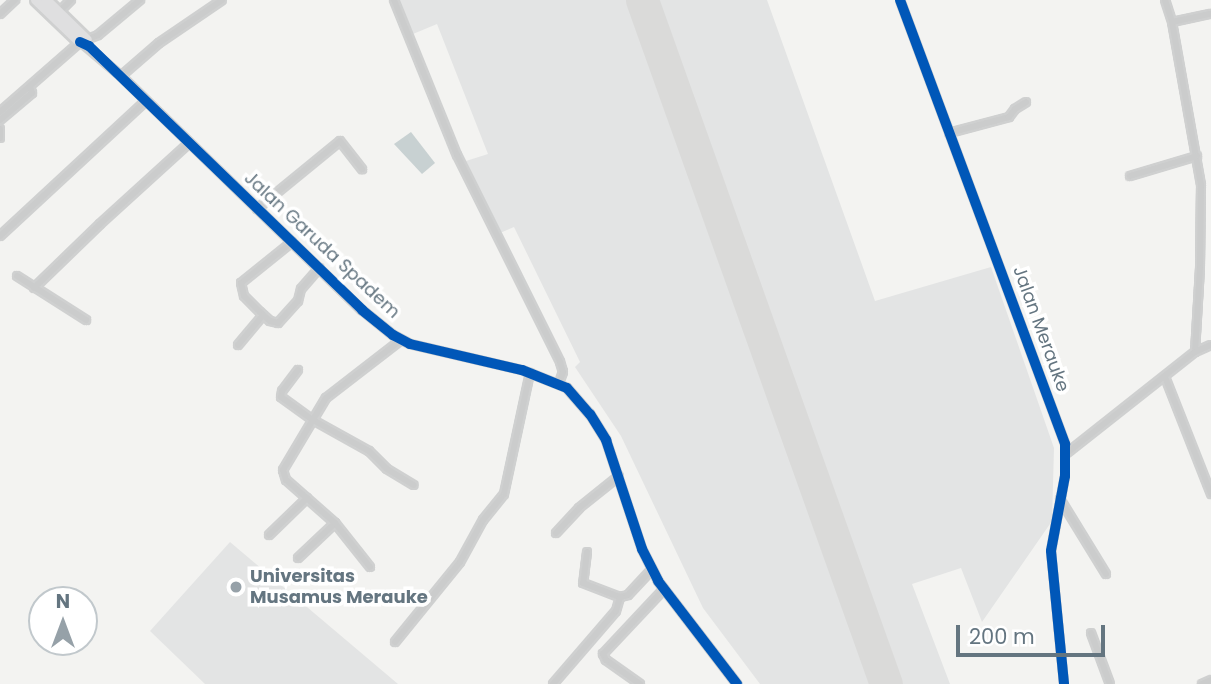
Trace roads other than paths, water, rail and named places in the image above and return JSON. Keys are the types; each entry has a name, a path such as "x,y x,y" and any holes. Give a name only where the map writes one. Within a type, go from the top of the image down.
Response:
{"highway":[{"path":"36,0 85,42"},
{"path":"46,0 85,42"}],"street":[{"path":"0,14 15,0"},
{"path":"59,12 71,0"},
{"path":"0,111 140,0"},
{"path":"121,76 159,43 222,0"},
{"path":"394,0 457,155 560,362 563,372 559,383"},
{"name":"Jalan Merauke","path":"900,0 1067,453 1051,551 1064,684"},
{"path":"1165,0 1172,22 1197,156 1202,222 1195,352"},
{"path":"1172,22 1211,14"},
{"name":"Jalan Garuda Spadem","path":"85,42 362,310 401,340 530,373 559,383 575,396 597,424 619,476 652,569 664,589 737,684"},
{"path":"0,120 32,93 30,87"},
{"path":"0,236 146,101"},
{"path":"949,133 1009,117 1014,108 1026,102"},
{"path":"0,129 0,138"},
{"path":"257,209 340,141 362,169"},
{"path":"34,289 100,223 189,144"},
{"path":"1130,176 1197,156"},
{"path":"292,242 241,283 244,296 263,315 278,323 298,301 301,289 319,268"},
{"path":"17,276 86,320"},
{"path":"238,345 263,315"},
{"path":"370,567 335,523 286,480 283,473 331,393 401,340"},
{"path":"1067,453 1195,352 1211,345"},
{"path":"298,370 280,395 313,419 369,451 387,469 414,485"},
{"path":"395,642 460,562 483,520 504,494 530,373"},
{"path":"1165,377 1211,495"},
{"path":"555,533 579,508 619,476"},
{"path":"269,535 307,498"},
{"path":"1060,499 1106,574"},
{"path":"298,558 335,523"},
{"path":"587,552 583,583 620,597 628,595 652,569"},
{"path":"640,684 606,660 603,654 664,589"},
{"path":"553,684 616,611 620,597"},
{"path":"1091,633 1110,684"},
{"path":"1202,684 1211,680"}],"place":[{"name":"Universitas Musamus Merauke","path":"236,587"}]}
